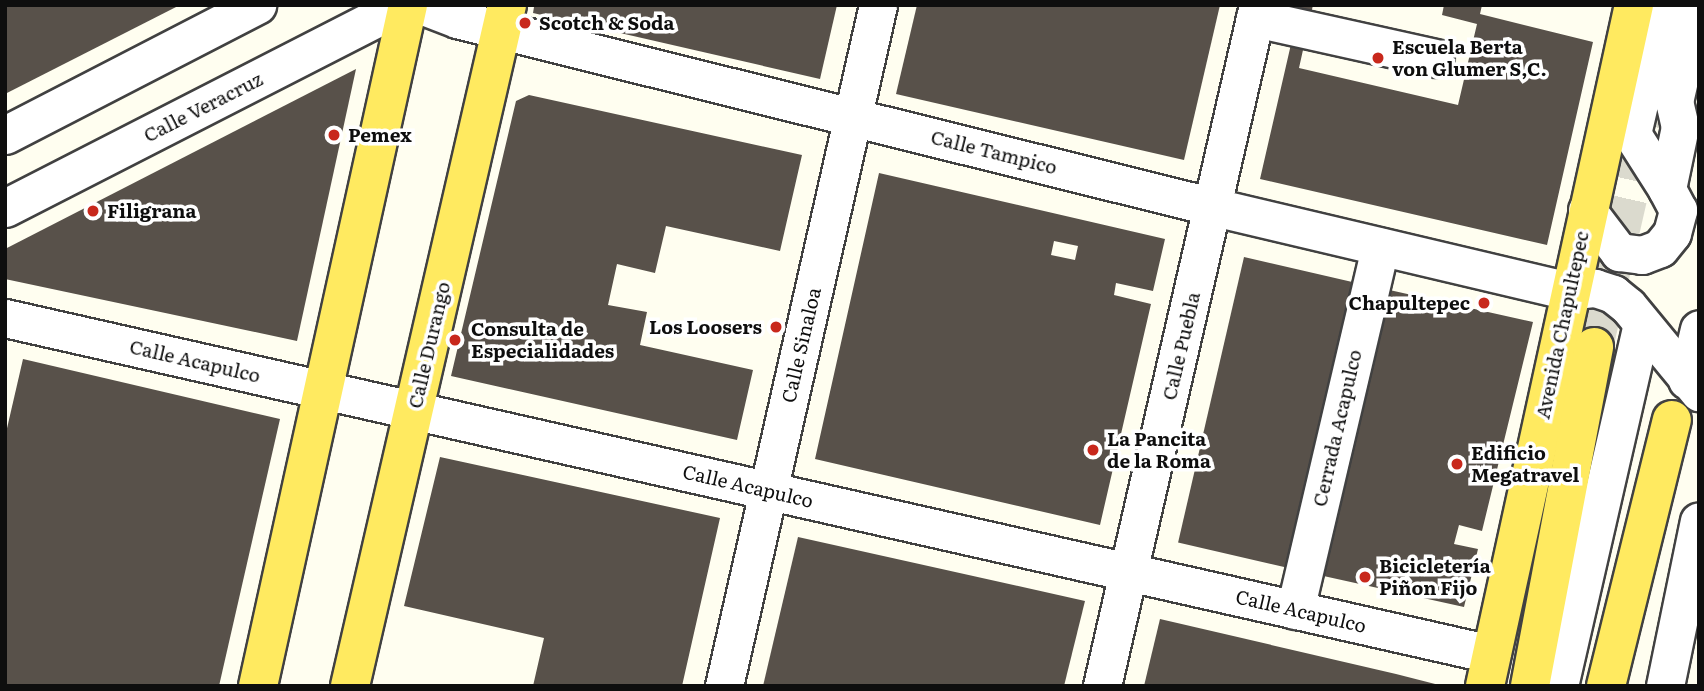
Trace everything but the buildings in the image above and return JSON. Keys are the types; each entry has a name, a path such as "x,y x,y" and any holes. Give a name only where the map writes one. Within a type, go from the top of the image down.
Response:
{"main road":[{"path":"258,686 408,5"},
{"name":"Avenida Chapultepec","path":"1488,670 1569,291 1634,5"},
{"name":"Calle Durango","path":"350,686 505,18"},
{"path":"1530,686 1594,346"},
{"path":"1606,686 1672,420"}],"street":[{"path":"5,135 257,5"},
{"name":"Calle Veracruz","path":"5,208 401,5"},
{"name":"Calle Tampico","path":"421,5 505,18 852,117 1214,207 1569,291 1595,288 1613,294 1643,324 1693,386"},
{"name":"Calle Sinaloa","path":"724,686 878,5"},
{"path":"1587,210 1619,253 1642,255 1661,248 1672,233 1678,210 1632,134 1662,5"},
{"path":"1667,188 1689,113 1674,102 1696,5"},
{"path":"1257,11 1435,58"},
{"name":"Calle Puebla","path":"1102,686 1257,11"},
{"name":"Cerrada Acapulco","path":"1295,610 1380,247"},
{"name":"Calle Acapulco","path":"5,318 1295,610 1488,670"},
{"path":"1559,686 1643,324"},
{"path":"1693,386 1699,330"},
{"path":"1665,686 1699,521"}],"tunnel":[{"path":"1594,347 1646,120"}],"place":[{"name":"Scotch & Soda","path":"525,23"},
{"name":"Escuela Berta von Glumer S,C.","path":"1378,58"},
{"name":"Pemex","path":"334,135"},
{"name":"Filigrana","path":"93,211"},
{"name":"Chapultepec","path":"1484,303"},
{"name":"Los Loosers","path":"776,327"},
{"name":"Consulta de Especialidades","path":"455,340"},
{"name":"La Pancita de la Roma","path":"1093,450"},
{"name":"Edificio Megatravel","path":"1457,464"},
{"name":"Bicicletería Piñon Fijo","path":"1365,577"}]}
